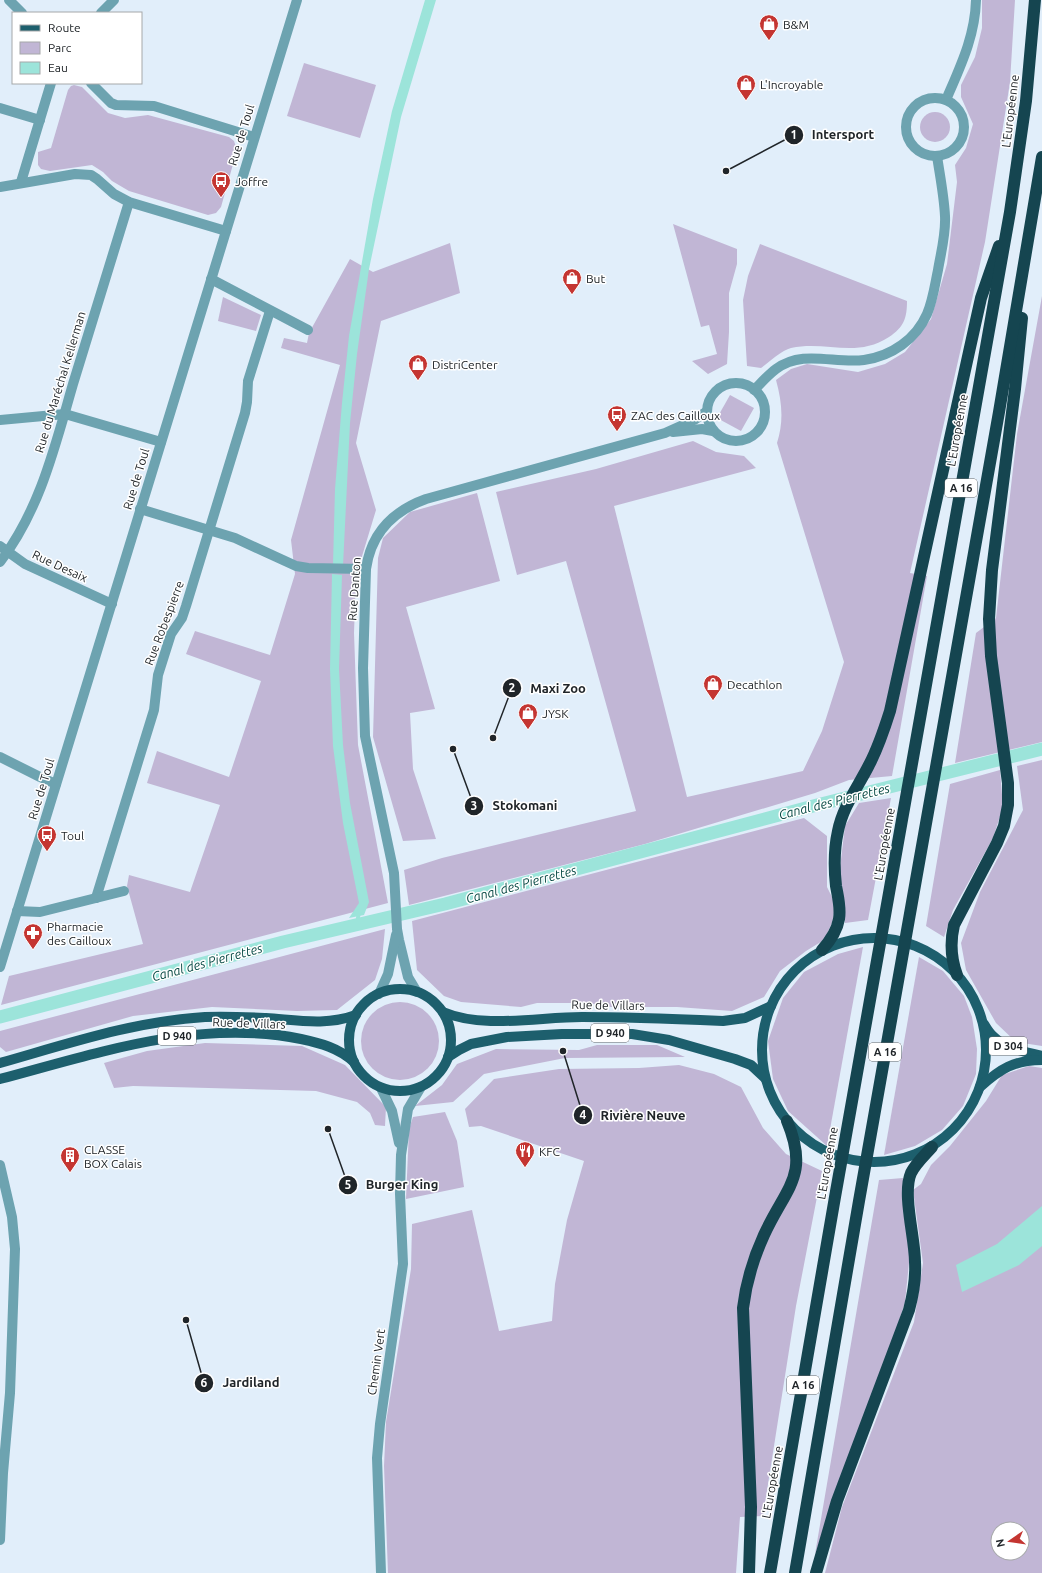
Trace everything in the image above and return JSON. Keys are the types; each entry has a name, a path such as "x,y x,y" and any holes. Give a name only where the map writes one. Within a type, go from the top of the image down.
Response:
{"highway":[{"name":"L'Européenne","path":"770,1573 835,1197 1010,212 1026,101 1035,0"},
{"name":"A 16","path":"795,1573 872,1126 1031,229 1042,157"},
{"path":"822,950 836,930 840,917 840,904 834,866 836,840 840,822 845,807 874,755 893,699 981,298 1010,212"},
{"path":"957,975 952,948 954,925 994,850 1001,833 1008,805 1008,783 991,656 989,619 990,595 1019,353 1031,229"},
{"path":"749,1573 751,1506 743,1308 747,1283 753,1263 765,1234 795,1176 797,1153 794,1140 786,1121"},
{"path":"816,1573 837,1501 909,1310 914,1282 915,1261 914,1238 909,1203 909,1182 915,1167 932,1147"}],"main road":[{"path":"855,939 891,939 914,945 930,953 957,975 971,994 982,1022 986,1051 980,1087 970,1109 946,1136 932,1147 910,1157 875,1163 857,1162 834,1156 818,1148 799,1134 786,1121 772,1099 765,1079 762,1062 764,1028 770,1006 782,986 793,972 807,960 822,950 855,939"},
{"path":"398,989 417,992 431,1000 443,1012 448,1022 451,1046 448,1057 439,1073 422,1087 399,1091 381,1088 366,1078 359,1071 354,1062 350,1051 349,1040 351,1025 356,1015 367,1001 379,994 398,989"},
{"name":"Rue de Villars","path":"443,1012 455,1017 488,1021 583,1017 723,1021 745,1018 770,1006"},
{"name":"Rue de Villars","path":"0,1063 120,1030 167,1021 205,1017 243,1017 325,1022 356,1015"},
{"name":"D 304","path":"982,1022 998,1040 1012,1048 1042,1056"},
{"name":"Rue de Villars","path":"0,1079 138,1043 176,1036 206,1034 252,1033 295,1038 330,1047 346,1055 354,1062"},
{"name":"D 940","path":"448,1057 472,1044 507,1037 562,1034 632,1034 669,1040 735,1059 751,1066 765,1079"},
{"name":"D 304","path":"980,1087 994,1074 1011,1065 1025,1061 1042,1060"}],"street":[{"path":"9,0 21,12"},
{"path":"102,12 114,0"},
{"name":"Rue de Toul","path":"0,967 3,945 17,911 297,0"},
{"path":"946,100 969,44 975,19 976,0"},
{"path":"21,182 51,84"},
{"path":"92,84 111,103 124,106 154,106 254,137"},
{"path":"934,98 946,100 954,105 960,112 964,129 962,138 957,146 950,152 937,156 921,152 912,144 907,133 907,120 912,109 922,101 934,98"},
{"path":"0,108 40,120"},
{"path":"754,390 771,373 790,361 804,358 856,360 870,359 893,351 914,334 924,321 930,307 943,241 945,216 937,156"},
{"path":"0,187 21,182 84,174 97,179 114,194 129,202 226,231"},
{"name":"Rue du Maréchal Kellerman","path":"0,562 4,549 33,508 65,414 129,202"},
{"path":"211,279 308,330"},
{"name":"Rue Robespierre","path":"96,898 154,710 158,675 170,636 184,613 245,413 248,381 270,311"},
{"path":"734,383 743,384 754,390 761,397 765,411 762,425 756,433 745,440 736,442 723,439 713,431 708,422 706,412 712,395 718,389 725,385 734,383"},
{"name":"Rue Danton","path":"397,929 394,872 365,736 363,664 366,569 369,555 379,533 390,520 411,505 426,499 665,433 694,420 706,412"},
{"path":"0,420 65,414 161,442"},
{"name":"Rue Danton","path":"665,433 702,429 713,431"},
{"path":"140,509 241,540 296,566 304,568 366,569"},
{"name":"Rue Desaix","path":"4,549 25,564 112,604"},
{"path":"0,757 40,778 56,784"},
{"path":"17,911 40,912 124,891"},
{"path":"397,929 408,976 417,992"},
{"path":"379,994 388,974 397,929"},
{"path":"0,1058 11,1060"},
{"path":"401,1155 408,1109 422,1087"},
{"path":"381,1088 392,1111 401,1155"},
{"name":"Chemin Vert","path":"382,1573 377,1493 377,1458 378,1436 403,1264 400,1194 401,1155"},
{"path":"0,1165 15,1237 10,1393 3,1473 0,1540"},
{"path":"0,1180 8,1202"}],"green space":[{"path":"982,0 1015,0 1010,82 985,242 910,573 927,576 892,776 849,780 815,793 645,844 409,905 404,870 442,858 636,811 566,561 517,575 496,492 596,469 693,441 716,452 744,456 756,468 614,506 687,797 803,771 822,731 844,662 777,443 781,427 781,412 780,396 776,380 791,369 807,364 858,372 885,364 905,352 931,319 947,264 957,182 955,165 966,148 973,124 961,97 961,85 975,57 982,28"},
{"path":"304,63 376,85 360,138 287,116"},
{"path":"74,85 82,87 108,113 125,118 148,115 229,137 234,141 237,150 221,207 216,213 208,215 129,191 112,181 103,172 92,165 50,171 41,169 38,165 38,152 51,148 68,90"},
{"path":"935,112 941,113 949,121 949,133 941,141 935,142 929,141 921,133 920,127 921,121 929,113"},
{"path":"673,224 737,249 737,264 729,293 727,364 708,374 692,361 717,354 709,325 701,327"},
{"path":"450,243 460,293 381,321 356,443 376,510 356,576 354,633 358,745 388,903 1,1005 9,976 143,944 127,886 129,875 190,892 220,805 147,783 157,751 229,777 261,681 186,654 195,631 270,655 295,574 291,540 340,365 281,348 284,338 307,343 309,333 350,259 373,272"},
{"path":"760,244 907,301 904,322 898,330 889,337 864,347 840,348 804,346 791,348 779,354 761,368 747,366 743,300 748,276"},
{"path":"1042,296 1042,742 955,763 976,633 996,618 1017,434"},
{"path":"223,297 261,315 256,331 218,321"},
{"path":"730,395 754,408 741,431 717,418"},
{"path":"477,493 500,581 406,607 435,709 410,713 413,769 436,839 403,841 373,737 378,558 383,538 410,512"},
{"path":"1042,760 1042,1046 1016,1042 996,1023 966,970 961,943 980,892 1023,810 1017,766"},
{"path":"1000,770 1003,807 993,838 953,910 944,937 926,926 950,784"},
{"path":"891,798 868,920 845,923 844,904 839,876 845,826 859,803"},
{"path":"804,818 827,836 827,887 833,899 834,913 832,923 824,940 806,951 780,971 764,997 732,1011 677,1007 605,1007 590,1003 537,1003 521,1007 461,1002 444,996 417,970 412,921"},
{"path":"385,929 382,959 375,980 337,1010 297,1011 212,1007 133,1016 6,1052 0,1047 0,1031"},
{"path":"863,947 827,1146 788,1111 773,1079 768,1041 783,998 804,972 838,954"},
{"path":"919,957 943,971 964,996 972,1017 977,1049 976,1074 963,1106 942,1130 915,1146 884,1155"},
{"path":"400,1002 415,1005 427,1014 436,1026 439,1041 436,1056 427,1068 415,1077 400,1080 385,1077 373,1068 364,1056 361,1041 364,1026 373,1014 385,1005"},
{"path":"205,1043 302,1046 345,1065 386,1107 385,1126 375,1125 370,1113 357,1102 316,1091 133,1086 114,1088 104,1063 147,1051"},
{"path":"597,1045 657,1045 685,1057 565,1058 484,1074 453,1102 415,1106 442,1085 457,1064 496,1049 579,1050"},
{"path":"679,1065 714,1074 741,1087 763,1128 786,1154 822,1171 796,1306 763,1516 740,1517 736,1573 388,1573 384,1466 386,1422 411,1269 412,1224 472,1210 499,1331 552,1321 555,1284 567,1220 584,1161 481,1126 469,1127 465,1109 494,1079 559,1069 639,1068"},
{"path":"1029,1066 1042,1068 1042,1573 825,1573 842,1507 914,1322 923,1263 913,1190 921,1184 931,1165 950,1146 986,1101 1002,1075"},
{"path":"445,1112 457,1141 464,1187 406,1199 409,1129 413,1117"},
{"path":"903,1178 903,1210 910,1253 905,1302 893,1340 815,1554 879,1180"}],"water":[{"path":"425,0 436,0 401,117 369,269 357,354 350,423 343,566 333,565 335,489 349,336 373,199 392,111"},
{"path":"332,574 342,575 339,669 343,745 350,803 369,902 364,915 349,918 359,903 343,823 333,746 330,669"},
{"path":"1042,1206 1042,1246 1019,1265 962,1292 956,1265 997,1244"}],"waterway":[{"name":"Canal des Pierrettes","path":"0,1017 283,942 445,904 817,805 1042,749"},
{"path":"357,925 359,911"}],"place":[{"name":"B&M","path":"769,41"},
{"name":"L'Incroyable","path":"746,101"},
{"name":"Intersport","path":"726,171"},
{"name":"Joffre","path":"221,198"},
{"name":"But","path":"572,295"},
{"name":"DistriCenter","path":"418,381"},
{"name":"ZAC des Cailloux","path":"617,432"},
{"name":"Decathlon","path":"713,701"},
{"name":"JYSK","path":"528,730"},
{"name":"Maxi Zoo","path":"493,738"},
{"name":"Stokomani","path":"453,749"},
{"name":"Toul","path":"47,852"},
{"name":"Pharmacie des Cailloux","path":"33,950"},
{"name":"Rivière Neuve","path":"563,1051"},
{"name":"Burger King","path":"328,1129"},
{"name":"KFC","path":"525,1168"},
{"name":"CLASSE BOX Calais","path":"70,1173"},
{"name":"Jardiland","path":"186,1320"}]}
